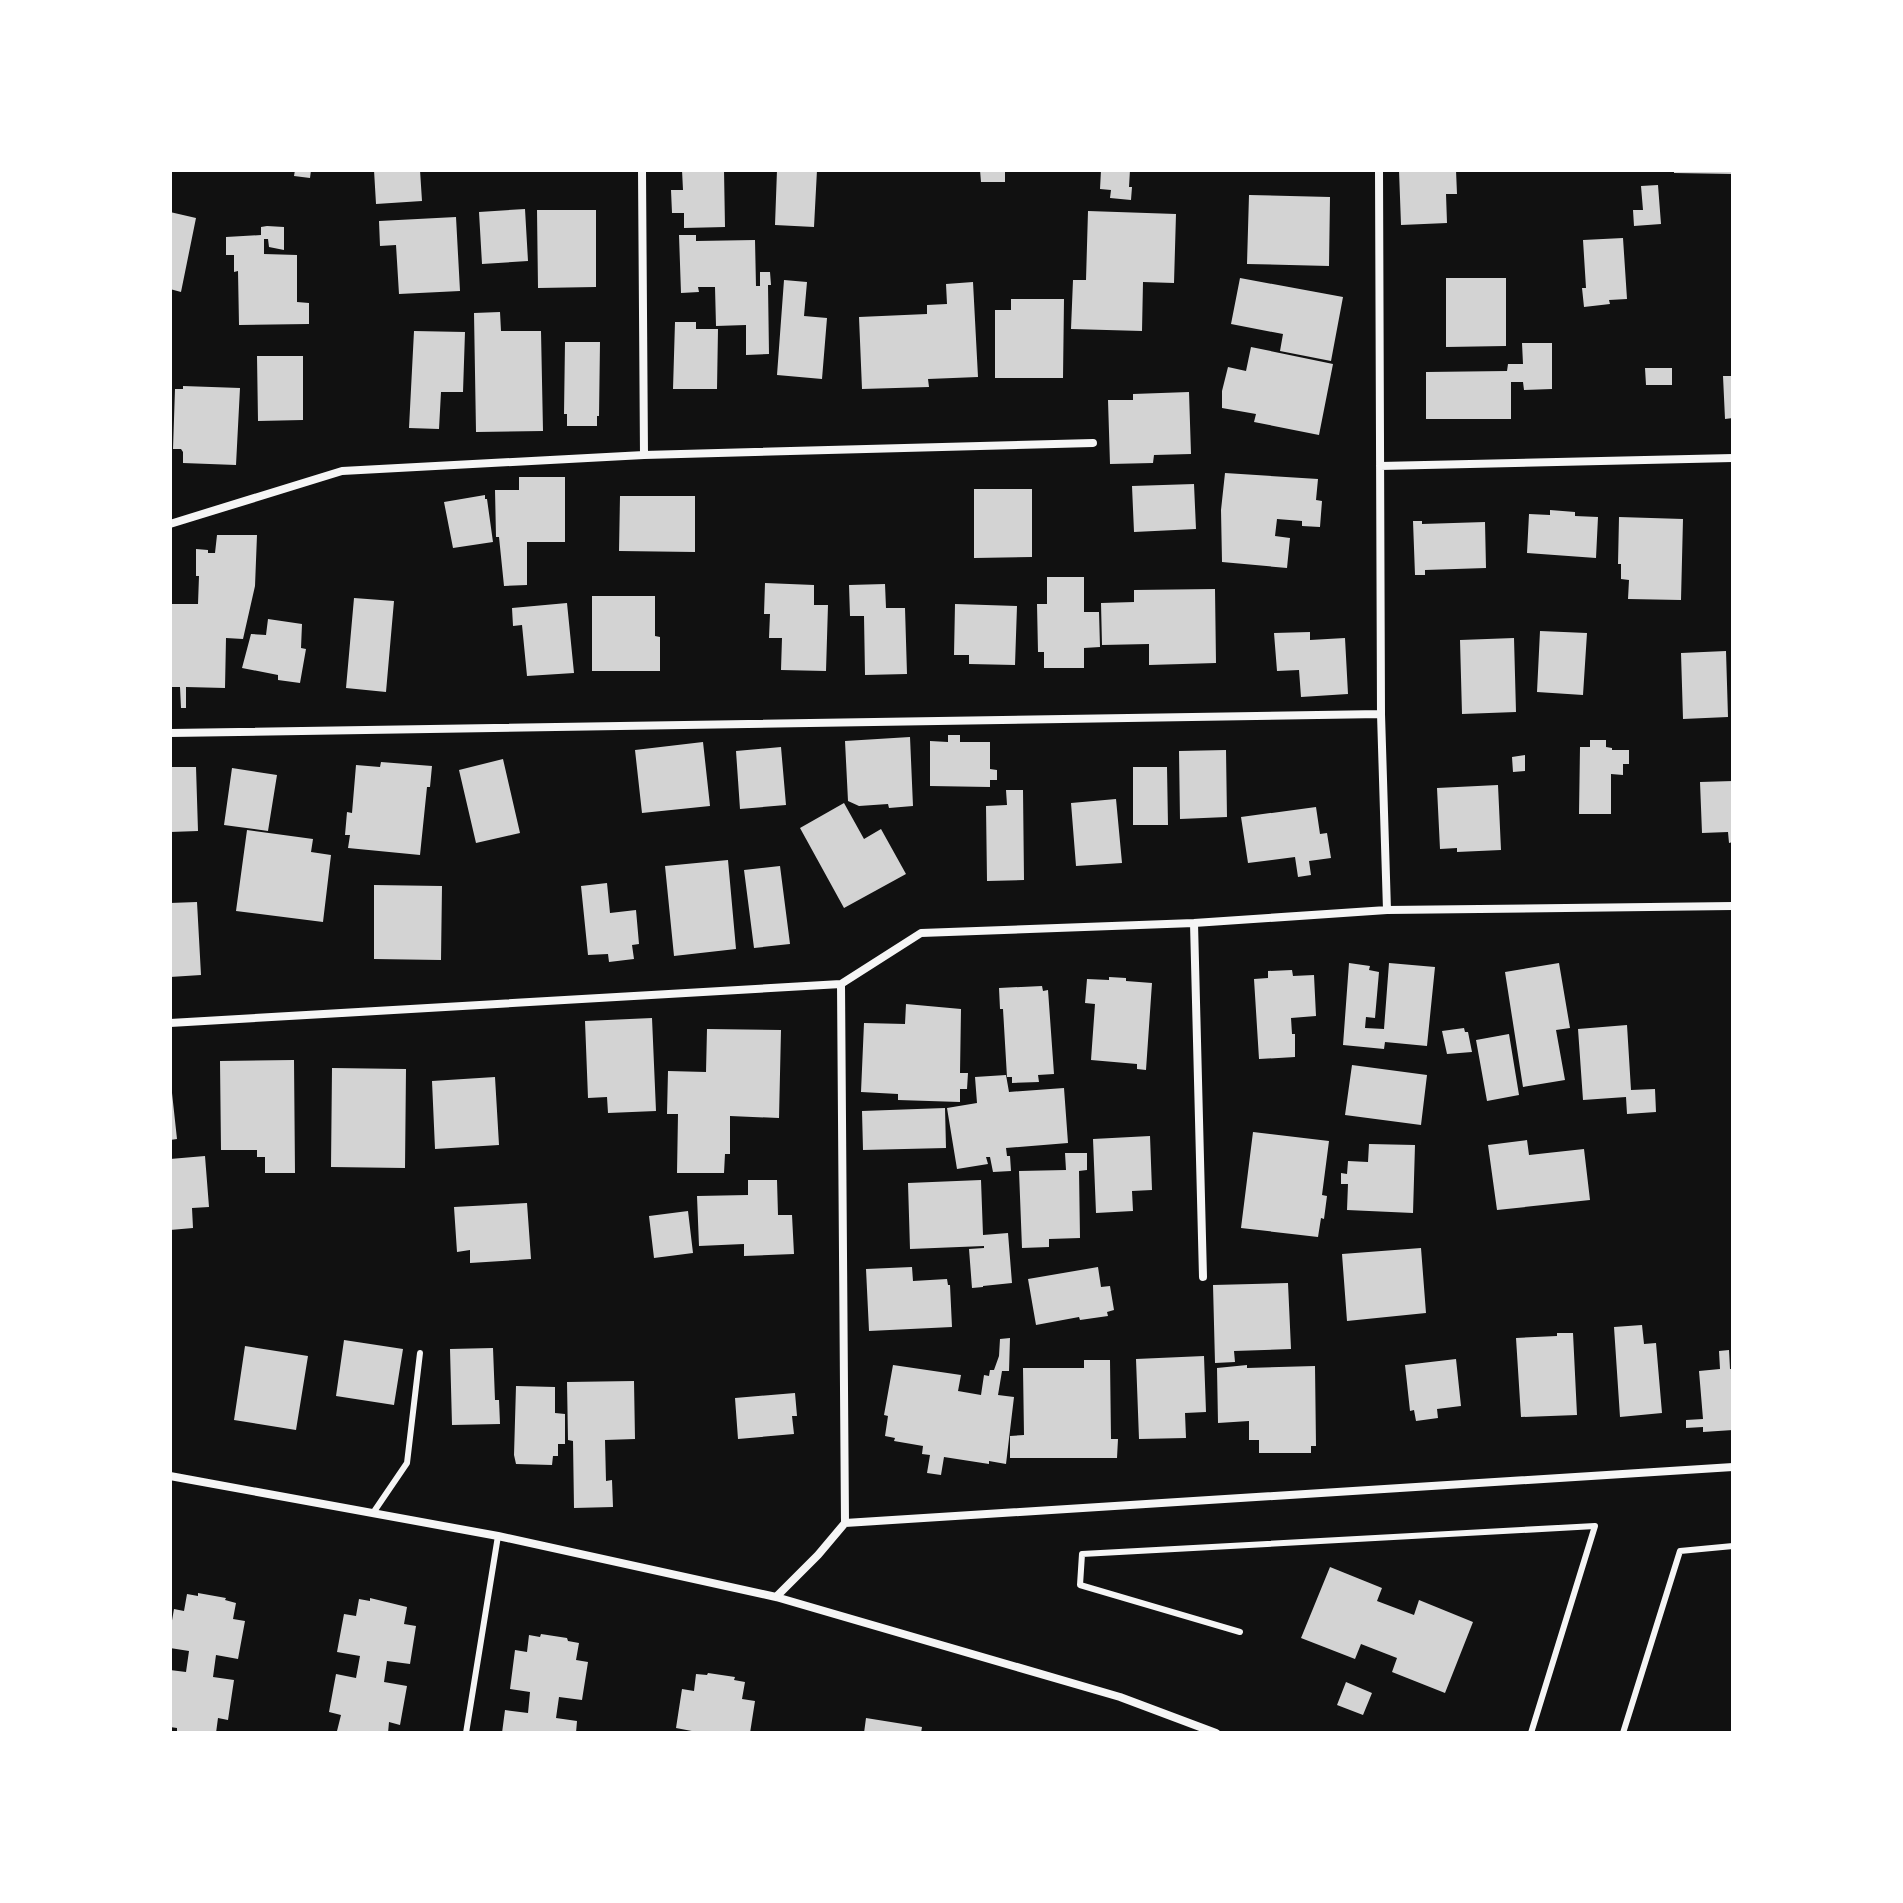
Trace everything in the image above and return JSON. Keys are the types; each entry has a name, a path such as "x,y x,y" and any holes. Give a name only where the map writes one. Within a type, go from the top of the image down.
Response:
{"street":[{"path":"642,170 644,455"},
{"path":"1379,170 1381,714 1387,910"},
{"path":"170,524 342,471 644,455 1093,443"},
{"path":"1380,466 1733,458"},
{"path":"170,733 1381,714"},
{"path":"170,1023 841,984 921,933 1194,923 1387,910 1733,906 1733,918"},
{"path":"1194,923 1203,1277"},
{"path":"776,1597 845,1523 841,984"},
{"path":"845,1523 1733,1467"},
{"path":"170,1476 498,1536 776,1597 1120,1697 1216,1733"}],"lane":[{"path":"373,1513 407,1463 420,1353"},
{"path":"1240,1632 1080,1585 1082,1554 1595,1526 1531,1733"},
{"path":"466,1733 498,1536"},
{"path":"1623,1733 1680,1551 1733,1546"}],"building":[{"path":"295,170 311,170 310,178 294,176"},
{"path":"374,170 420,170 422,201 376,204"},
{"path":"682,170 724,170 725,227 684,228 684,213 672,213 671,190 683,190"},
{"path":"777,170 817,170 814,227 775,225"},
{"path":"980,170 1005,170 1005,182 981,182"},
{"path":"1101,170 1130,170 1131,200 1110,198 1111,190 1100,189"},
{"path":"1399,170 1456,170 1457,194 1446,194 1447,223 1401,225"},
{"path":"1674,170 1733,170 1733,174 1674,173"},
{"path":"1658,185 1661,224 1634,226 1633,210 1643,210 1641,186"},
{"path":"1249,195 1330,197 1329,266 1247,264"},
{"path":"525,209 528,261 482,264 479,212"},
{"path":"537,210 596,210 596,287 538,288"},
{"path":"1088,211 1176,214 1174,283 1143,282 1142,331 1071,329 1073,280 1086,280"},
{"path":"170,212 196,218 181,292 170,289"},
{"path":"456,217 460,291 399,294 396,245 380,246 379,221"},
{"path":"261,227 284,227 284,250 269,247 268,239 264,239 264,254 297,255 297,302 309,303 309,324 239,325 238,271 234,272 234,255 226,255 226,237 261,235"},
{"path":"679,235 696,235 696,241 755,240 756,286 760,286 760,272 770,272 769,354 746,355 746,325 716,326 715,287 698,287 699,292 681,293"},
{"path":"1623,238 1627,299 1584,307 1583,240"},
{"path":"1240,278 1343,297 1331,361 1280,351 1283,334 1231,324"},
{"path":"1446,278 1506,278 1506,346 1446,347"},
{"path":"784,280 807,282 804,316 827,318 822,379 777,375"},
{"path":"973,282 978,377 928,379 929,387 862,389 859,317 927,314 927,305 947,304 946,284"},
{"path":"1011,299 1064,299 1063,378 995,378 995,310 1011,310"},
{"path":"500,312 501,331 541,331 543,431 476,432 474,313"},
{"path":"675,322 696,322 696,329 718,329 717,389 673,389"},
{"path":"414,331 465,332 463,392 441,392 439,429 409,428"},
{"path":"565,342 600,342 597,426 567,426 567,414 564,414"},
{"path":"1522,343 1552,343 1552,389 1524,390 1523,382 1511,382 1511,419 1426,419 1426,372 1507,371 1508,364 1523,364"},
{"path":"1251,347 1333,364 1319,435 1254,422 1256,414 1222,408 1222,391 1228,367 1246,371"},
{"path":"257,356 303,356 303,420 258,421"},
{"path":"1645,368 1672,368 1672,385 1646,385"},
{"path":"1723,376 1733,376 1733,418 1725,419"},
{"path":"183,386 240,388 236,465 183,463 181,449 173,449 175,389 183,389"},
{"path":"1189,392 1191,454 1154,455 1153,463 1110,464 1108,400 1133,400 1133,394"},
{"path":"1225,473 1318,479 1316,500 1322,501 1320,527 1302,526 1302,521 1277,519 1275,536 1290,538 1287,568 1222,562 1221,510"},
{"path":"519,477 565,477 565,542 527,542 527,585 504,586 499,537 496,537 495,490 519,490"},
{"path":"1194,484 1196,529 1134,532 1132,486"},
{"path":"974,489 1032,489 1032,557 974,558"},
{"path":"485,495 493,542 453,548 444,502"},
{"path":"620,496 695,496 695,552 619,551"},
{"path":"1550,510 1598,517 1596,558 1527,553 1529,514 1550,515"},
{"path":"1619,517 1683,519 1681,600 1628,599 1629,580 1621,579 1621,564 1618,564"},
{"path":"1413,521 1422,521 1422,524 1485,522 1486,568 1425,570 1425,575 1415,575"},
{"path":"217,535 257,535 255,586 243,639 226,638 225,688 186,687 186,708 181,708 180,687 170,687 170,604 198,604 196,549 215,553"},
{"path":"1047,577 1084,577 1084,612 1099,612 1100,647 1084,648 1084,668 1044,668 1044,652 1038,652 1037,604 1047,604"},
{"path":"765,583 814,585 814,605 828,605 826,671 781,670 782,638 769,638 770,614 764,614"},
{"path":"885,584 886,608 905,608 907,674 865,675 864,616 850,616 849,585"},
{"path":"1215,589 1216,663 1149,665 1149,644 1102,645 1101,603 1134,602 1134,590"},
{"path":"592,596 655,596 655,636 660,637 660,671 592,671"},
{"path":"354,598 394,601 386,692 346,688"},
{"path":"567,603 574,673 527,676 522,625 513,626 512,608"},
{"path":"955,604 1017,606 1015,665 969,664 969,655 954,655"},
{"path":"268,619 302,624 301,648 306,649 300,683 278,680 278,675 242,668 251,634 266,635"},
{"path":"1540,631 1587,633 1583,695 1537,692"},
{"path":"1310,632 1310,640 1345,638 1348,694 1301,697 1299,670 1277,671 1274,633"},
{"path":"1514,638 1516,712 1462,714 1460,640"},
{"path":"1726,651 1728,717 1683,719 1681,653"},
{"path":"948,735 960,735 960,742 990,742 990,769 997,770 997,780 990,780 990,787 930,786 930,741 948,742"},
{"path":"910,737 913,806 859,806 848,801 845,741"},
{"path":"1590,740 1606,740 1606,747 1612,750 1629,750 1629,764 1623,764 1623,775 1611,774 1611,814 1579,814 1580,747 1590,747"},
{"path":"703,742 710,806 642,813 635,750"},
{"path":"781,747 786,805 740,809 736,751"},
{"path":"1226,750 1227,817 1180,819 1179,751"},
{"path":"1525,755 1525,771 1513,772 1512,757"},
{"path":"503,759 520,833 476,843 459,770"},
{"path":"381,762 432,766 420,855 348,848 350,835 345,835 347,812 352,813 356,765 380,767"},
{"path":"170,767 196,767 198,831 170,832"},
{"path":"1133,767 1167,767 1168,825 1133,825"},
{"path":"232,768 277,775 268,831 224,825"},
{"path":"1733,781 1733,842 1729,843 1728,832 1702,833 1700,782"},
{"path":"1498,785 1501,850 1457,852 1457,848 1440,849 1437,788"},
{"path":"1006,790 1023,790 1024,880 987,881 986,806 1007,805"},
{"path":"1116,799 1122,863 1076,866 1071,803"},
{"path":"844,803 864,839 881,829 906,874 844,908 800,828"},
{"path":"1316,807 1320,834 1327,833 1331,858 1309,861 1311,875 1298,877 1295,857 1248,863 1241,817"},
{"path":"247,830 313,839 311,852 331,855 323,922 236,911"},
{"path":"728,860 736,949 674,956 665,866"},
{"path":"780,866 790,944 754,948 744,870"},
{"path":"607,883 610,913 636,910 639,944 632,945 634,959 609,962 608,954 588,955 581,886"},
{"path":"374,885 442,886 441,960 374,959"},
{"path":"197,902 201,975 170,977 170,903"},
{"path":"1349,963 1370,966 1369,970 1379,972 1375,1018 1366,1017 1365,1028 1384,1029 1389,963 1435,967 1427,1046 1385,1042 1384,1049 1343,1045"},
{"path":"1559,963 1570,1028 1556,1030 1565,1080 1523,1087 1505,972"},
{"path":"1292,970 1293,976 1314,975 1316,1016 1291,1018 1295,1057 1259,1059 1254,979 1268,978 1268,971"},
{"path":"1109,977 1152,983 1146,1070 1137,1069 1137,1064 1091,1060 1095,1004 1085,1003 1087,979 1109,980"},
{"path":"1042,986 1043,991 1048,990 1054,1074 1038,1075 1039,1082 1012,1083 1012,1077 1007,1077 999,988"},
{"path":"906,1004 961,1009 960,1073 968,1073 967,1089 960,1089 960,1102 898,1100 898,1094 861,1092 864,1023 905,1024"},
{"path":"652,1018 656,1111 608,1113 607,1097 588,1098 585,1021"},
{"path":"1627,1025 1631,1090 1655,1089 1656,1112 1627,1114 1626,1097 1583,1100 1578,1029"},
{"path":"1464,1028 1468,1032 1472,1052 1447,1054 1442,1031"},
{"path":"707,1029 781,1030 779,1118 730,1116 730,1154 725,1154 724,1173 677,1173 678,1114 667,1114 668,1071 706,1072"},
{"path":"1509,1034 1519,1095 1487,1101 1476,1040"},
{"path":"294,1060 295,1173 265,1173 265,1157 257,1157 257,1150 221,1150 220,1061"},
{"path":"1352,1065 1427,1075 1421,1125 1345,1115"},
{"path":"332,1068 406,1069 405,1168 331,1167"},
{"path":"1006,1075 1009,1092 1064,1088 1068,1143 1006,1148 1011,1171 993,1172 990,1157 986,1157 988,1164 957,1169 947,1108 977,1103 975,1077"},
{"path":"495,1077 499,1145 435,1149 432,1081"},
{"path":"170,1093 177,1139 170,1140"},
{"path":"945,1108 946,1148 863,1150 862,1111"},
{"path":"1253,1132 1329,1141 1322,1195 1327,1196 1318,1237 1241,1228"},
{"path":"1150,1136 1152,1190 1132,1191 1133,1211 1096,1213 1093,1139"},
{"path":"1527,1140 1529,1155 1584,1149 1590,1200 1497,1210 1488,1145"},
{"path":"1369,1144 1415,1145 1413,1213 1347,1210 1348,1184 1341,1184 1341,1173 1347,1174 1348,1161 1368,1162"},
{"path":"1065,1153 1087,1153 1087,1170 1079,1171 1080,1238 1049,1239 1049,1247 1022,1248 1019,1171 1066,1170"},
{"path":"205,1156 209,1207 192,1208 193,1228 170,1230 170,1159"},
{"path":"748,1180 777,1180 778,1215 792,1215 794,1254 744,1256 744,1244 699,1246 697,1196 748,1195"},
{"path":"981,1180 983,1235 1008,1233 1012,1283 972,1288 969,1249 984,1246 910,1249 908,1183"},
{"path":"527,1203 531,1259 470,1263 470,1250 457,1252 454,1207"},
{"path":"688,1211 693,1253 654,1258 649,1216"},
{"path":"1421,1248 1426,1313 1347,1321 1342,1254"},
{"path":"912,1267 913,1281 947,1279 952,1327 869,1331 866,1269"},
{"path":"1098,1267 1101,1287 1110,1286 1114,1310 1107,1312 1108,1316 1080,1320 1079,1317 1036,1325 1028,1279"},
{"path":"1288,1283 1291,1349 1234,1351 1235,1362 1215,1363 1213,1285"},
{"path":"1642,1325 1644,1344 1656,1343 1662,1413 1620,1417 1614,1327"},
{"path":"1557,1333 1573,1333 1577,1415 1521,1417 1516,1338 1557,1336"},
{"path":"1010,1338 1009,1371 1002,1371 998,1395 1014,1397 1006,1464 944,1457 941,1475 927,1473 930,1455 922,1454 923,1446 894,1441 895,1438 885,1436 888,1416 884,1415 893,1365 961,1375 958,1391 981,1395 984,1375 989,1376 990,1370 994,1370 999,1356 1000,1339"},
{"path":"344,1340 403,1349 394,1405 336,1396"},
{"path":"245,1346 308,1356 296,1430 234,1420"},
{"path":"493,1348 495,1400 499,1400 500,1424 452,1425 450,1349"},
{"path":"1729,1350 1730,1369 1733,1369 1733,1430 1703,1432 1703,1427 1686,1428 1686,1420 1703,1419 1699,1371 1720,1369 1719,1351"},
{"path":"1204,1356 1206,1412 1185,1413 1186,1438 1139,1439 1136,1359"},
{"path":"1456,1359 1461,1406 1437,1409 1438,1418 1416,1421 1414,1410 1410,1411 1405,1365"},
{"path":"1084,1360 1110,1360 1111,1439 1118,1439 1117,1458 1010,1458 1010,1436 1024,1435 1023,1368 1084,1368"},
{"path":"1247,1365 1247,1368 1315,1366 1316,1446 1311,1446 1311,1453 1259,1453 1259,1440 1249,1440 1249,1421 1218,1423 1217,1368"},
{"path":"634,1381 635,1439 605,1440 606,1481 612,1480 613,1507 574,1508 573,1441 568,1440 567,1382"},
{"path":"516,1386 555,1387 555,1413 565,1414 565,1444 558,1444 558,1456 553,1456 552,1465 516,1464"},
{"path":"795,1393 797,1416 792,1416 794,1434 738,1439 735,1398"},
{"path":"1330,1567 1382,1588 1377,1601 1414,1615 1419,1600 1473,1622 1445,1693 1392,1672 1397,1658 1361,1644 1355,1659 1301,1638"},
{"path":"198,1593 236,1603 233,1619 245,1621 238,1659 216,1655 213,1677 234,1680 228,1720 218,1718 216,1733 189,1733 170,1727 170,1670 186,1672 189,1651 170,1648 174,1609 184,1611 187,1594 198,1596"},
{"path":"370,1598 407,1607 404,1624 416,1626 410,1664 387,1661 384,1682 407,1686 400,1725 389,1722 388,1733 337,1731 341,1715 329,1712 336,1674 356,1678 360,1656 337,1652 344,1614 356,1616 359,1599 370,1601"},
{"path":"541,1634 579,1643 576,1660 588,1662 582,1700 559,1697 556,1718 577,1721 576,1733 502,1733 505,1710 528,1713 530,1692 510,1689 515,1650 527,1652 529,1635 540,1637"},
{"path":"696,1674 735,1677 734,1680 745,1682 742,1699 755,1701 750,1733 696,1733 676,1728 682,1689 694,1691"},
{"path":"1346,1682 1372,1693 1363,1715 1337,1705"},
{"path":"866,1718 922,1727 921,1733 864,1733"}]}
